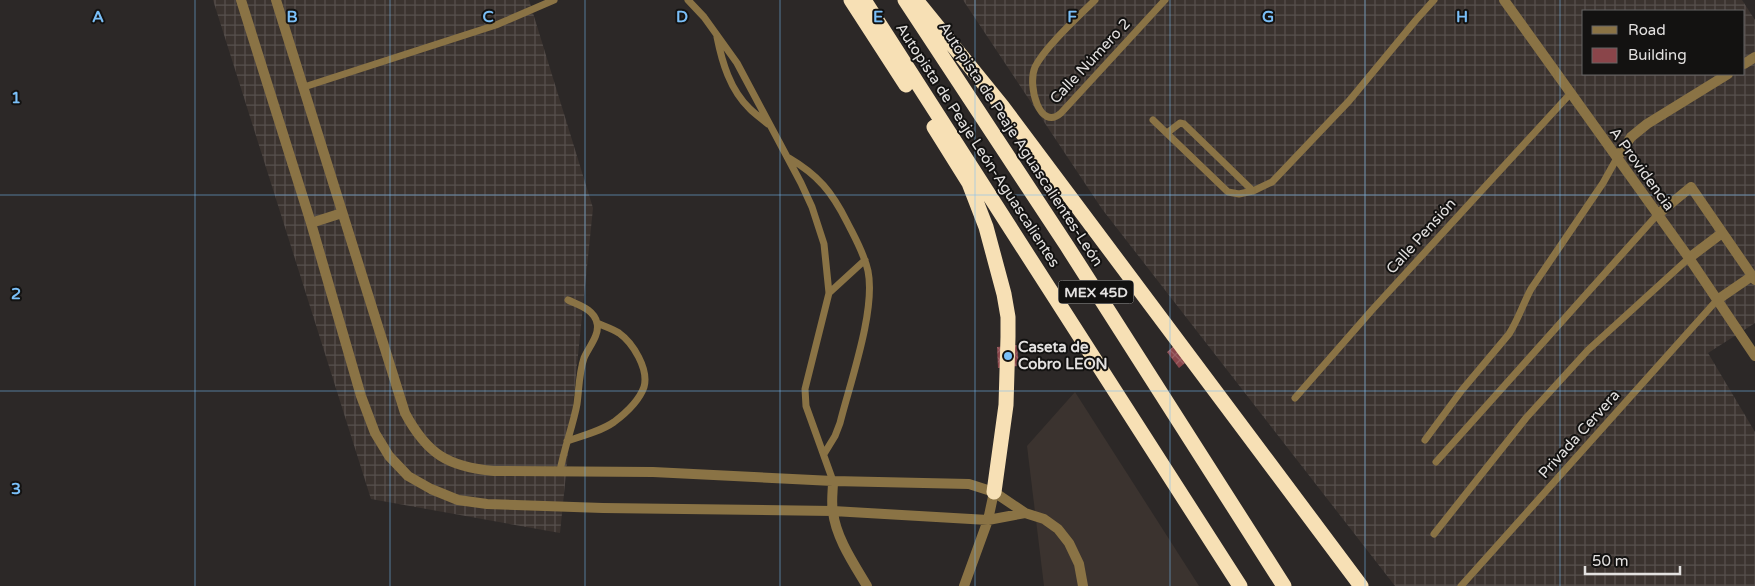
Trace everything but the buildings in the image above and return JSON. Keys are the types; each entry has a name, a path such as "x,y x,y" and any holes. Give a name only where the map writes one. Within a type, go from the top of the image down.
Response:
{"highway":[{"path":"851,0 969,183 993,248 1008,317 1006,405 994,492"},
{"name":"Autopista de Peaje León-Aguascalientes","path":"864,0 1240,586"},
{"name":"Autopista de Peaje Aguascalientes-León","path":"905,0 1067,246 1284,586"},
{"path":"916,0 1017,126 1361,586"}],"street":[{"path":"241,0 311,223 359,387 375,433 389,456 408,476 431,490 458,500 486,504 603,508 833,511 988,520 1025,513"},
{"path":"276,0 405,413 422,440 434,452 449,461 470,469 520,472 653,472 833,481 969,484 994,492 1025,513 1044,519 1058,529 1070,543 1079,564 1083,586"},
{"name":"A Providencia","path":"1504,0 1689,258 1755,356"},
{"path":"1617,158 1631,137 1647,124 1726,75"},
{"path":"1657,215 1692,187 1754,278 1717,300"},
{"path":"311,223 342,213"},
{"path":"1689,258 1722,233"},
{"path":"833,481 833,511 840,536 867,586"},
{"path":"964,586 988,520 994,492"}],"lane":[{"path":"304,87 496,25 554,0"},
{"path":"688,0 704,17 737,63 812,207 824,244 829,293 805,389 806,406 833,481"},
{"name":"Calle Número 2","path":"1095,0 1039,60 1032,77 1034,100 1046,116 1051,118 1056,117 1165,0"},
{"path":"1153,120 1228,192 1239,194 1253,191 1272,182 1285,171 1349,101 1434,0"},
{"path":"716,34 722,59 731,83 749,108 771,126"},
{"name":"Calle Pensión","path":"1295,398 1372,310 1570,94"},
{"path":"1167,133 1180,123 1184,124 1253,191"},
{"path":"787,157 807,169 821,182 842,212 866,260 870,290 864,328 840,423 824,454"},
{"path":"1425,440 1462,390 1508,334 1531,289 1603,183 1617,158"},
{"path":"1436,462 1657,215"},
{"path":"1434,534 1526,418 1588,350 1689,258"},
{"path":"829,293 866,260"},
{"path":"560,471 577,403 584,359 594,338 597,323 594,316 586,308 568,300"},
{"name":"Privada Cervera","path":"1461,586 1717,300"},
{"path":"567,441 587,435 612,423 631,408 644,386 643,366 634,348 618,333 597,323"}],"shaded area":[{"path":"213,0 529,0 593,208 560,533 371,499"},
{"path":"963,0 1742,0 1755,20 1755,323 1708,353 1755,432 1755,586 1395,586 1102,209"},
{"path":"1075,392 1199,586 1044,586 1027,446"}],"place":[{"name":"Caseta de Cobro LEON","path":"1008,356"}]}
